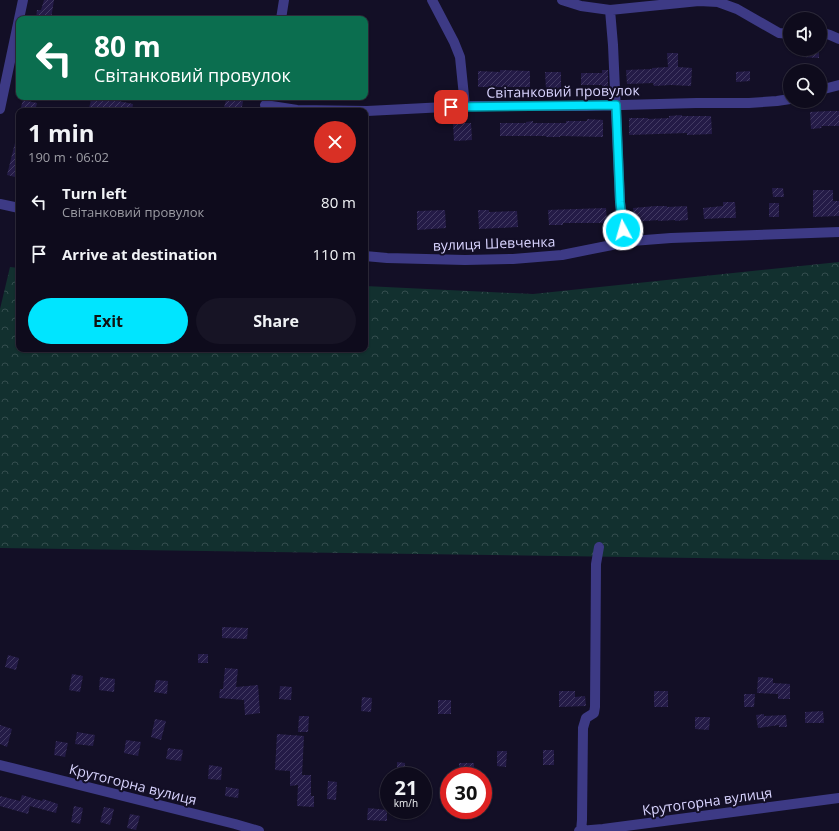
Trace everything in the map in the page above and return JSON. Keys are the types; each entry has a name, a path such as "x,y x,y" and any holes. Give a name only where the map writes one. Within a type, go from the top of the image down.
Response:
{"street":[{"path":"20,16 23,0"},
{"path":"281,16 284,0"},
{"path":"432,0 454,42 460,57 465,106"},
{"path":"562,0 581,6 610,10 699,1 718,2 737,8 779,33 783,33"},
{"path":"610,10 620,202 623,230 632,241"},
{"path":"0,109 16,33"},
{"path":"827,34 839,39"},
{"path":"827,88 839,85"},
{"name":"Світанковий провулок","path":"368,111 465,106 749,103 783,100"},
{"name":"Світанковий провулок","path":"265,104 286,108"},
{"path":"0,204 16,207"},
{"name":"вулиця Шевченка","path":"368,256 465,260 513,259 562,255 632,241 672,238 839,232"},
{"path":"580,831 582,820 583,728 586,718 594,713 595,707 596,564 599,547"},
{"name":"Крутогорна вулиця","path":"0,765 259,831"},
{"name":"Крутогорна вулиця","path":"580,831 839,798"}],"green space":[{"path":"839,262 839,560 0,548 0,309 10,267 16,268 16,352 368,352 368,286 533,294"}],"building":[{"path":"44,0 54,0 51,16 36,16 37,10 41,10"},
{"path":"667,53 678,53 678,67 692,68 691,86 654,86 653,83 627,84 626,70 668,67"},
{"path":"819,56 819,58 802,57"},
{"path":"500,70 530,71 530,87 478,87 478,71 500,72"},
{"path":"602,70 608,70 608,86 602,87 602,85 581,85 581,73 602,73"},
{"path":"750,71 750,81 736,82 736,72"},
{"path":"545,72 561,72 561,89 546,89"},
{"path":"23,100 37,103 36,108 21,108"},
{"path":"91,100 114,100 133,104 132,108 89,108"},
{"path":"226,100 243,100 242,108 224,108"},
{"path":"839,111 839,126 821,126 822,128 811,129 810,112"},
{"path":"669,116 711,116 712,134 687,135 687,133 629,135 629,118 669,118"},
{"path":"587,119 603,120 603,137 500,136 500,123 526,123 533,121 533,123 566,123 566,121 587,121"},
{"path":"453,123 471,123 472,140 454,141"},
{"path":"16,139 16,177 7,175"},
{"path":"772,188 783,188 784,197 773,197"},
{"path":"813,190 833,190 833,201 839,201 839,216 813,217"},
{"path":"723,202 735,202 736,218 704,219 703,208 723,206"},
{"path":"769,203 779,203 779,217 769,217"},
{"path":"687,206 688,220 634,222 633,208"},
{"path":"606,208 607,223 563,223 563,225 549,225 548,210"},
{"path":"445,210 446,228 417,230 417,211"},
{"path":"478,210 489,210 489,212 517,211 518,227 479,229"},
{"path":"222,627 248,628 247,639 222,638"},
{"path":"198,654 208,654 208,663 198,663"},
{"path":"8,655 19,658 16,670 5,667"},
{"path":"225,668 238,669 236,687 258,685 260,713 245,715 244,700 219,698 220,689 223,689"},
{"path":"72,674 83,676 80,692 69,690"},
{"path":"100,677 115,679 114,692 99,690"},
{"path":"758,677 773,678 773,683 790,684 790,699 778,699 778,694 757,693"},
{"path":"156,680 168,681 167,694 154,692"},
{"path":"280,686 292,687 291,700 279,699"},
{"path":"559,691 575,691 575,697 585,696 586,706 559,707"},
{"path":"654,691 668,691 668,707 654,707"},
{"path":"744,694 755,694 754,707 744,707"},
{"path":"362,697 372,698 371,712 361,711"},
{"path":"438,700 451,700 451,714 438,714"},
{"path":"823,711 824,723 805,723 805,712"},
{"path":"764,714 764,716 786,715 787,727 779,727 779,725 758,728 756,715"},
{"path":"299,716 309,716 308,732 298,732"},
{"path":"695,717 710,717 709,730 695,729"},
{"path":"155,719 166,721 161,740 151,737"},
{"path":"0,725 12,729 7,747 0,744"},
{"path":"77,732 95,735 93,746 75,744"},
{"path":"277,734 304,736 302,775 311,775 311,796 314,796 314,807 297,806 298,785 290,786 290,771 275,770"},
{"path":"126,740 141,742 138,756 124,753"},
{"path":"56,741 68,743 65,757 54,755"},
{"path":"168,748 183,750 181,761 166,759"},
{"path":"543,750 554,750 554,765 543,765"},
{"path":"497,751 507,751 506,767 497,766"},
{"path":"397,762 405,763 405,767 397,767"},
{"path":"459,763 474,763 474,767 459,767"},
{"path":"209,765 222,767 221,780 208,779"},
{"path":"328,781 337,782 336,800 327,799"},
{"path":"226,787 239,789 238,798 225,796"},
{"path":"22,795 42,801 43,799 58,804 56,813 30,806 28,814 0,806 0,796 20,801"},
{"path":"74,806 83,808 80,824 71,822"},
{"path":"104,807 114,809 110,825 100,822"},
{"path":"368,808 380,809 380,819 387,819 387,821 367,820"},
{"path":"130,814 140,816 136,830 127,828"}],"route":[{"path":"451,107 616,105 620,202 623,230"}]}
